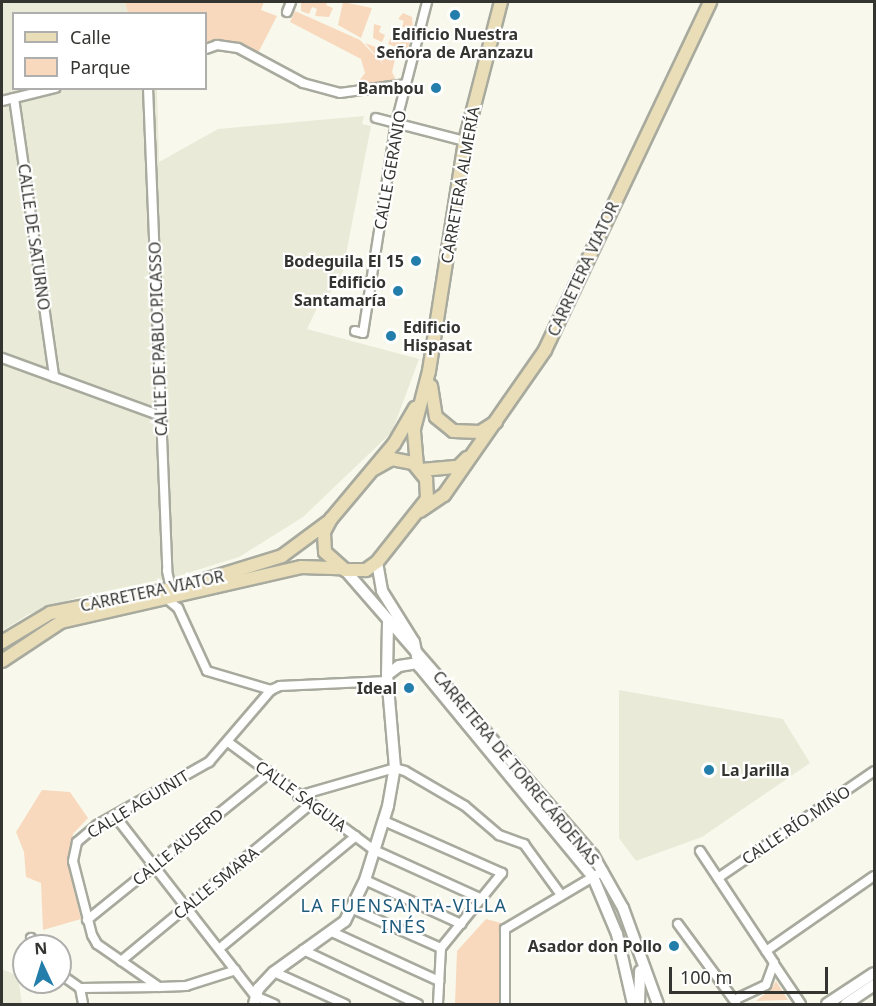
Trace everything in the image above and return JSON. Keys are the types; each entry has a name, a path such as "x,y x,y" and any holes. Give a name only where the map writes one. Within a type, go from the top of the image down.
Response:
{"main road":[{"name":"CARRETERA ALMERÍA","path":"429,371 465,141 501,2"},
{"name":"CARRETERA VIATOR","path":"420,511 444,495 483,443 545,350 710,2"},
{"name":"CARRETERA VIATOR","path":"2,661 61,622 170,594 282,556 331,519 374,469 409,420 429,371"},
{"path":"429,371 433,406 443,425 464,433 480,432 501,417"},
{"path":"377,562 420,511 428,492 419,468 414,429 429,371"},
{"path":"374,469 392,459 419,468 458,467 483,443"},
{"path":"331,519 324,531 324,545 329,558 342,569"},
{"name":"CARRETERA VIATOR","path":"2,642 50,613 170,594 302,567 359,571 377,562"}],"street":[{"path":"287,12 291,2"},
{"name":"CALLE GERANIO","path":"355,332 363,333 396,123 427,2"},
{"path":"207,49 217,45 238,48 303,83 340,93 406,84"},
{"path":"2,101 47,90"},
{"name":"CALLE DE PABLO PICASSO","path":"148,90 160,416 170,594"},
{"name":"CALLE DE SATURNO","path":"14,98 54,377"},
{"path":"376,118 465,141"},
{"path":"2,358 160,416"},
{"name":"CARRETERA DE TORRECÁRDENAS","path":"377,562 382,591 414,642 418,659"},
{"name":"CARRETERA DE TORRECÁRDENAS","path":"342,569 418,659 531,783 623,908 658,1004"},
{"path":"170,594 202,669 271,690 280,686 388,678 399,666 418,659 523,792 598,874 637,1004 647,1000 658,1004"},
{"path":"254,1000 274,972 345,921 365,880 384,821 395,768 388,678 388,621"},
{"name":"CALLE AGUINIT","path":"159,987 97,944 87,920 74,852 83,835 209,762 271,690"},
{"name":"CALLE SAGUIA","path":"228,742 268,774 374,850 482,899"},
{"path":"298,796 395,768 465,806 499,835 524,844 561,895"},
{"name":"CALLE RÍO MIÑO","path":"718,878 874,771"},
{"name":"CALLE AUSERD","path":"87,920 268,774"},
{"path":"523,792 531,783"},
{"name":"CALLE SMARA","path":"121,961 311,804"},
{"path":"115,816 154,868 220,948 254,1000 274,1005"},
{"path":"384,821 502,873 441,948 438,1005"},
{"path":"220,948 356,836"},
{"path":"700,851 801,1005"},
{"path":"505,1005 505,929 598,874"},
{"path":"766,951 874,876"},
{"path":"365,880 461,924"},
{"path":"351,908 441,948"},
{"path":"678,924 736,1002 766,985 774,963"},
{"path":"332,932 439,981"},
{"path":"303,950 418,1005"},
{"name":"CARRETERA DE TORRECÁRDENAS","path":"637,950 637,1004"},
{"path":"72,982 80,988 186,986 236,970"},
{"path":"274,972 345,1005"},
{"path":"827,1005 874,973"},
{"path":"846,1005 874,985"},
{"path":"80,988 83,1005"}],"shaded area":[{"path":"2,2 125,2 128,12 12,12 12,90 157,90 159,162 218,129 364,116 362,124 371,126 341,280 317,308 307,329 419,359 392,432 303,517 239,557 178,576 78,597 29,614 2,631"},
{"name":"La Jarilla","path":"619,690 783,719 810,763 702,837 636,861 619,838"},
{"path":"2,969 12,973 12,994 21,994 22,1004 2,1004"}],"green space":[{"path":"125,2 264,2 261,10 277,16 258,53 228,42 207,44 207,12 128,12"},
{"path":"301,2 328,2 326,5 333,8 329,17 315,16 317,9 312,7 309,14 301,11"},
{"path":"343,2 372,8 361,38 338,25"},
{"path":"295,11 360,40 386,67 365,43 396,55 392,72 396,80 352,90 365,73 361,59 290,22"},
{"path":"403,13 412,17 413,28 402,27 404,21 398,19"},
{"path":"374,24 381,26 379,32 385,35 382,42 373,38"},
{"path":"399,33 410,41 407,51 388,44 391,37 397,39"},
{"path":"42,790 70,792 88,818 73,834 68,865 81,919 43,930 41,883 26,877 24,852 16,832"},
{"path":"486,919 501,923 501,1004 455,1004 457,951"},
{"path":"776,981 788,1000 756,1001 771,989"}],"place":[{"name":"Edificio Nuestra Señora de Aranzazu","path":"455,15"},
{"name":"Bambou","path":"436,88"},
{"name":"Bodeguila El 15","path":"416,261"},
{"name":"Edificio Santamaría","path":"398,291"},
{"name":"Edificio Hispasat","path":"391,336"},
{"name":"Ideal","path":"409,688"},
{"name":"La Jarilla","path":"709,770"},
{"name":"Asador don Pollo","path":"674,946"}],"district":[{"name":"LA FUENSANTA-VILLA INÉS","path":"404,916"}]}
